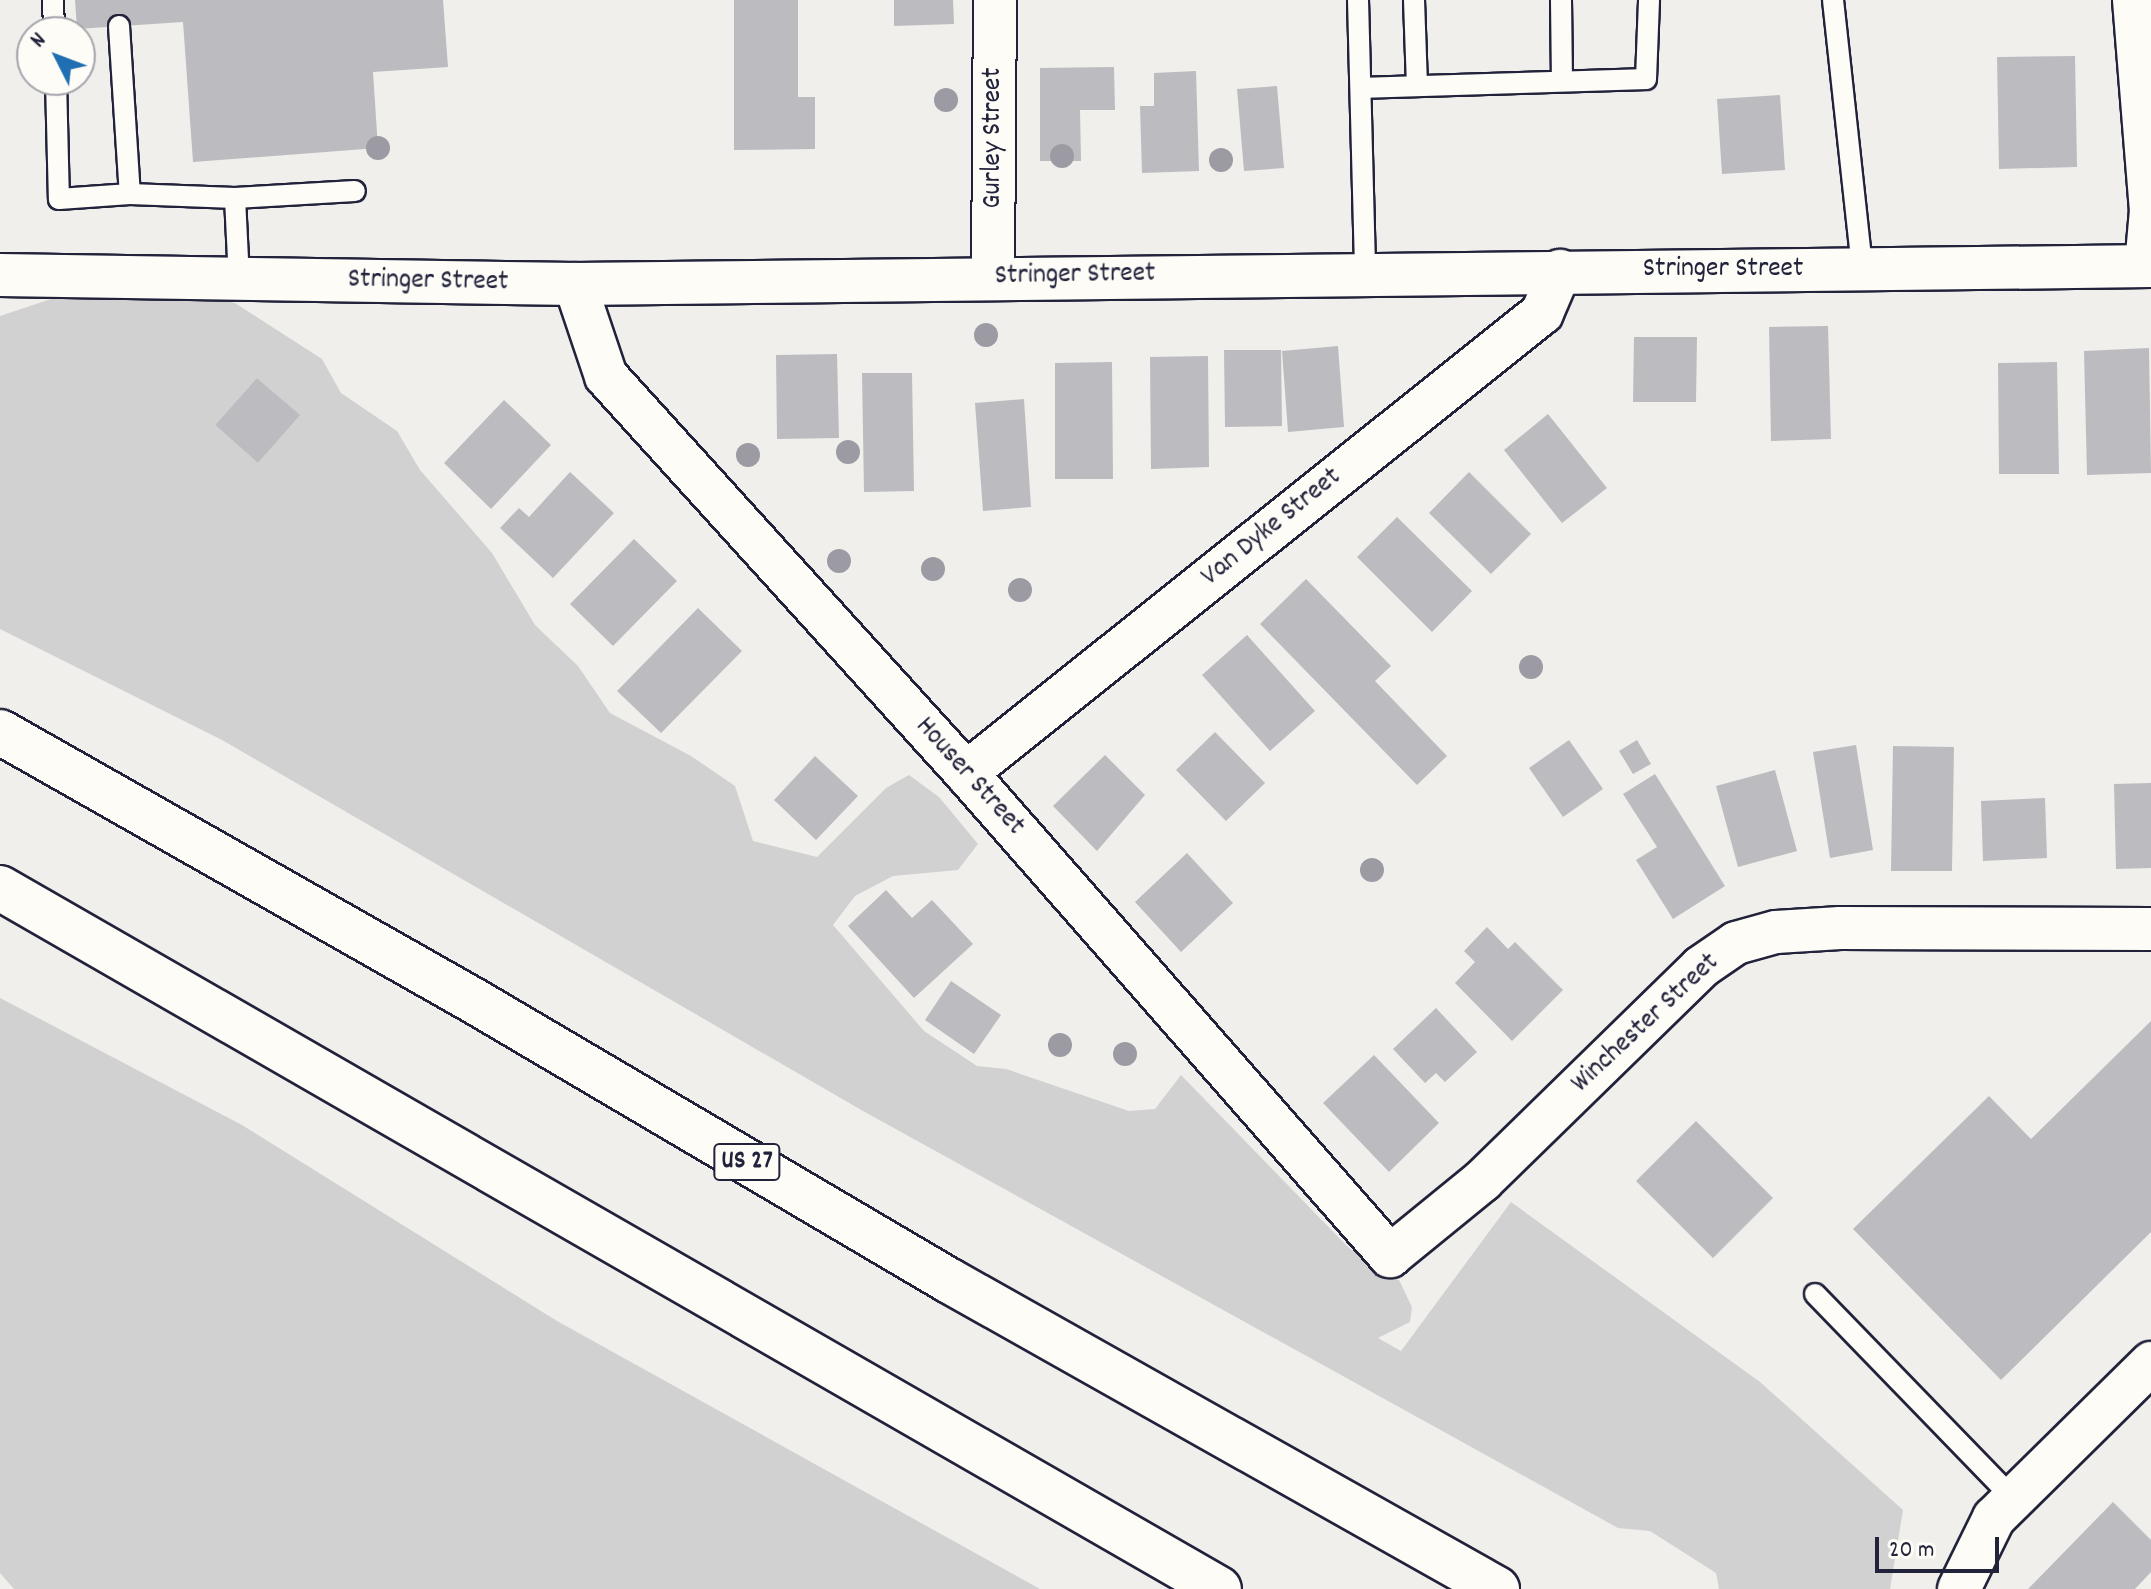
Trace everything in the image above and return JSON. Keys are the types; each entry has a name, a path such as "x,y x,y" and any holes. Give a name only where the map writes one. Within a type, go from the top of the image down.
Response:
{"highway":[{"name":"US 27","path":"0,732 489,1010 948,1280 1497,1589"},
{"path":"0,888 183,989 843,1377 1219,1589"}],"street":[{"name":"Gurley Street","path":"993,277 995,0"},
{"path":"2134,0 2151,210 2148,266"},
{"name":"Stringer Street","path":"0,275 575,284 2148,266"},
{"name":"Van Dyke Street","path":"966,773 1542,313 1560,271"},
{"name":"Houser Street","path":"575,284 606,376 966,773 1390,1256"},
{"name":"Winchester Street","path":"1390,1256 1482,1181 1701,967 1736,943 1776,932 1840,928 2151,929"},
{"path":"1959,1589 1994,1518 2151,1363"}],"lane":[{"path":"1358,0 1365,273"},
{"path":"1414,0 1417,86"},
{"path":"1561,0 1562,81"},
{"path":"1361,88 1646,79 1649,0"},
{"path":"1833,0 1862,269"},
{"path":"119,26 130,194"},
{"path":"56,96 59,199 130,194 235,198 355,191"},
{"path":"235,198 239,279"},
{"path":"1815,1294 2014,1499"}],"shaded area":[{"path":"75,291 180,291 235,303 322,359 341,393 397,431 420,470 492,553 535,625 578,666 610,713 691,756 735,786 753,841 817,857 886,788 909,775 939,797 978,844 958,870 893,876 855,896 833,925 924,1031 977,1066 1006,1069 1129,1111 1155,1109 1181,1075 1346,1245 1381,1275 1399,1280 1412,1307 1410,1322 1378,1338 1401,1351 1511,1202 1760,1382 1903,1510 1890,1589 1719,1589 1716,1573 1650,1531 1618,1528 863,1111 222,740 0,629 0,316","holes":["257,378 299,415 258,463 215,425"]},
{"path":"0,998 242,1125 557,1321 1040,1589 14,1589 0,1573"}],"building":[{"path":"75,0 443,0 448,67 373,72 378,148 193,162 183,22 96,28 96,16 76,16"},
{"path":"734,0 798,0 798,97 815,97 815,149 734,150"},
{"path":"894,0 953,0 954,24 894,26"},
{"path":"2075,56 2077,167 1999,169 1997,57"},
{"path":"1114,67 1115,110 1080,110 1081,161 1040,161 1040,68"},
{"path":"1196,71 1199,171 1142,173 1140,106 1154,106 1154,73"},
{"path":"1277,86 1284,168 1244,171 1237,89"},
{"path":"1780,95 1785,170 1722,174 1717,99"},
{"path":"1828,326 1831,439 1771,441 1769,327"},
{"path":"1634,337 1697,337 1696,402 1633,402"},
{"path":"1338,346 1344,427 1288,432 1282,351"},
{"path":"2149,348 2151,473 2087,475 2084,351"},
{"path":"1224,350 1281,350 1282,426 1225,427"},
{"path":"837,354 839,438 777,439 776,355"},
{"path":"1208,356 1209,467 1151,469 1150,357"},
{"path":"1112,362 1113,479 1055,479 1055,363"},
{"path":"2057,362 2059,474 1999,474 1998,363"},
{"path":"862,373 912,373 914,491 864,492"},
{"path":"257,378 300,415 258,463 215,425"},
{"path":"1024,399 1031,507 983,511 975,403"},
{"path":"504,400 551,445 491,509 444,463"},
{"path":"1548,414 1607,488 1562,523 1504,450"},
{"path":"570,472 614,513 553,578 500,528 519,508 529,517"},
{"path":"1469,472 1531,534 1491,574 1429,513"},
{"path":"1397,517 1472,591 1432,632 1357,557"},
{"path":"634,539 677,581 613,646 570,604"},
{"path":"1306,579 1391,666 1375,681 1447,756 1417,785 1260,624"},
{"path":"698,608 742,651 661,733 617,691"},
{"path":"1247,635 1315,711 1270,751 1202,675"},
{"path":"1215,732 1265,783 1226,821 1176,770"},
{"path":"1569,740 1603,789 1563,817 1529,768"},
{"path":"1637,740 1651,764 1633,774 1619,751"},
{"path":"1856,745 1873,850 1830,858 1813,752"},
{"path":"1893,746 1954,747 1952,871 1891,871"},
{"path":"1105,755 1145,795 1097,851 1053,806"},
{"path":"815,756 858,796 816,840 774,800"},
{"path":"1775,770 1797,851 1738,867 1716,786"},
{"path":"1655,774 1725,886 1673,919 1636,860 1657,847 1623,794"},
{"path":"2151,783 2151,868 2116,869 2114,784"},
{"path":"2045,798 2047,858 1983,861 1981,801"},
{"path":"1187,853 1233,903 1181,952 1135,902"},
{"path":"886,890 912,918 932,900 973,944 914,998 848,926"},
{"path":"1487,927 1508,949 1515,942 1563,990 1512,1041 1455,983 1475,962 1464,951"},
{"path":"951,981 1001,1015 974,1054 925,1020"},
{"path":"1436,1008 1477,1052 1445,1082 1436,1073 1425,1083 1393,1049"},
{"path":"2151,1021 2151,1232 2001,1380 1853,1229 1989,1096 2031,1139"},
{"path":"1374,1055 1439,1123 1389,1172 1323,1103"},
{"path":"1696,1121 1773,1198 1713,1258 1636,1181"},
{"path":"2113,1502 2151,1540 2151,1572 2135,1589 2028,1589"}]}
